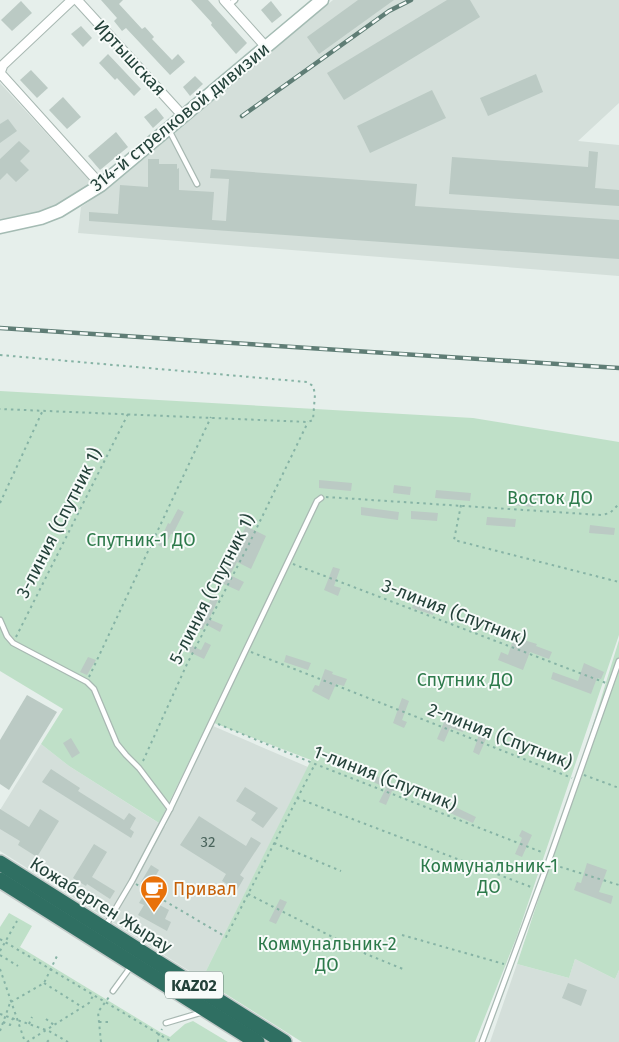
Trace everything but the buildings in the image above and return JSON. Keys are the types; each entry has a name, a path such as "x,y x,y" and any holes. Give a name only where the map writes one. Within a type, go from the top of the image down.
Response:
{"highway":[{"name":"Кожаберген Жырау","path":"0,863 284,1042"},
{"name":"Кожаберген Жырау","path":"0,880 257,1042"}],"street":[{"path":"72,0 0,70 2,76 101,185"},
{"name":"Иртышская","path":"77,0 184,116"},
{"name":"314-й стрелковой дивизии","path":"0,227 41,218 59,211 101,185 322,0"},
{"path":"229,2 266,47"}],"lane":[{"path":"168,129 197,184"},
{"path":"104,928 132,881 170,809 317,501 321,498"},
{"path":"0,620 7,636 13,643 87,682 94,689 117,744 126,756 140,768 170,809"},
{"path":"482,1042 551,856 619,661"},
{"path":"114,991 133,964"},
{"path":"166,1023 208,1011"}],"path":[{"name":"5-линия (Спутник 1)","path":"0,355 307,382 312,386 315,394 313,420 308,422 248,546 187,664 140,768"},
{"path":"0,408 308,422"},
{"path":"0,503 43,410"},
{"name":"3-линия (Спутник 1)","path":"13,643 128,414"},
{"path":"87,682 211,418"},
{"path":"321,498 332,497 601,515 610,513 619,504"},
{"path":"461,505 454,540 619,582"},
{"name":"3-линия (Спутник)","path":"288,562 610,685"},
{"name":"2-линия (Спутник)","path":"246,650 577,780"},
{"name":"1-линия (Спутник)","path":"212,721 315,764 551,856"},
{"path":"132,881 226,937 315,764"},
{"path":"580,773 619,788"},
{"path":"298,798 538,890"},
{"path":"274,843 341,871"},
{"path":"548,863 619,885"},
{"path":"248,894 366,954 403,969"},
{"path":"0,951 17,921"},
{"path":"402,935 511,966"},
{"path":"0,939 172,1042"},
{"path":"0,955 18,966"},
{"path":"0,1031 11,1001 44,983 57,956"},
{"path":"0,969 26,1042 89,1003 94,994"},
{"path":"44,983 82,1007"},
{"path":"101,1042 98,1012 114,991"},
{"path":"0,1014 46,1030 68,1042"},
{"path":"29,1024 32,1017"},
{"path":"3,1022 10,1025 13,1018"},
{"path":"46,1019 54,1025"},
{"path":"99,1022 109,1022"},
{"path":"158,1042 159,1034 166,1023"}],"shaded area":[{"path":"333,0 619,0 619,103 578,141 619,145 619,276 78,233 81,207 110,187"},
{"path":"0,83 93,184 59,204 21,218 0,222"},
{"path":"213,726 308,767 202,979 0,851 0,810 41,744 69,766 165,827"},
{"path":"575,959 615,979 619,970 619,1042 490,1042 517,964 569,978"}],"green space":[{"path":"0,391 473,418 619,442 619,635 517,936 475,1042 302,1042 202,979 311,760 209,721 159,823 69,766 41,744 63,709 0,671"},
{"path":"619,640 619,970 615,979 575,959 569,978 517,964 553,855"},
{"path":"9,913 32,926 20,947 160,1032 170,1037 185,1024 193,1021 228,1042 0,1042 0,927"}],"railway":[{"path":"242,116 389,11 411,0"},
{"path":"0,328 619,368"}],"place":[{"name":"Привал","path":"154,913"}],"park label":[{"name":"Восток ДО","path":"550,498"},
{"name":"Спутник-1 ДО","path":"141,540"},
{"name":"Спутник ДО","path":"465,680"},
{"name":"Коммунальник-1 ДО","path":"489,876"},
{"name":"Коммунальник-2 ДО","path":"327,954"}]}
